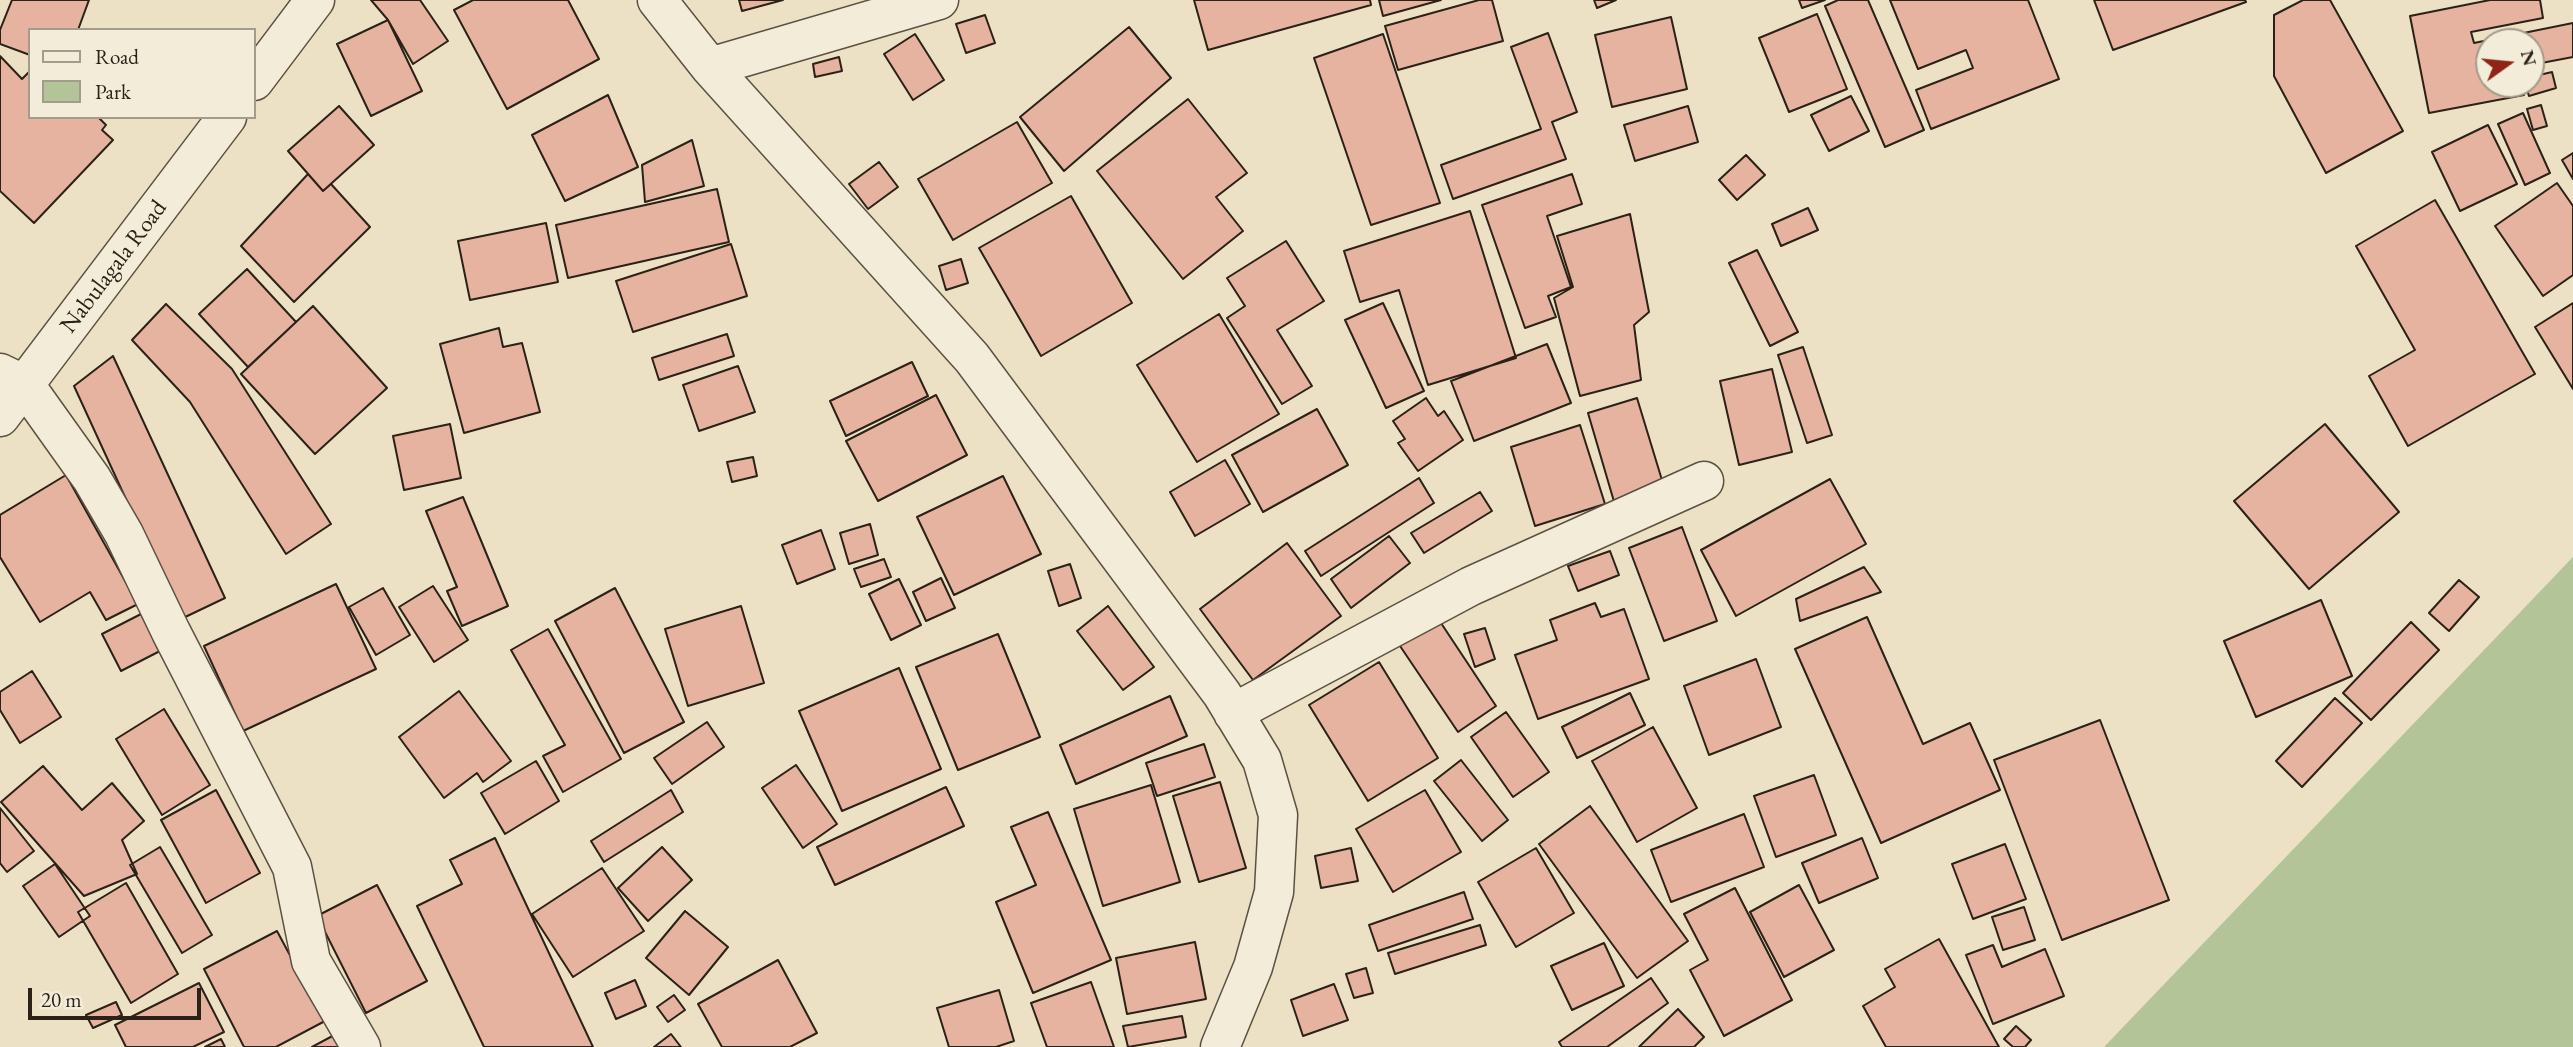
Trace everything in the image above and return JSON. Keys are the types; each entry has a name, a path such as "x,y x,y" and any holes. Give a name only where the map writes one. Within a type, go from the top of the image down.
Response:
{"street":[{"path":"256,78 315,0"},
{"path":"657,0 710,67 972,358 1222,694 1262,760 1278,815 1274,892 1253,967 1220,1047"},
{"path":"710,67 939,0"},
{"name":"Nabulagala Road","path":"0,417 12,379 225,119"},
{"path":"12,379 92,479 124,534 171,632 292,867 311,961 361,1047"},
{"path":"1233,713 1471,586 1704,481"}],"green space":[{"path":"2573,557 2573,1047 2104,1047"}],"building":[{"path":"12,0 89,0 79,28 28,28 28,54 0,44 0,30"},
{"path":"371,0 420,0 448,41 413,64 388,20"},
{"path":"473,0 568,0 599,59 507,109 454,10"},
{"path":"739,0 783,0 742,11"},
{"path":"1194,0 1370,0 1371,5 1208,50"},
{"path":"1379,0 1441,0 1383,16"},
{"path":"1479,0 1492,0 1503,41 1398,70 1385,26"},
{"path":"1594,0 1616,0 1597,8"},
{"path":"1799,0 1825,0 1802,8"},
{"path":"1838,0 1868,0 1924,130 1885,147 1825,6"},
{"path":"1890,0 2028,0 2059,79 1931,129 1916,90 1973,68 1966,50 1918,69"},
{"path":"2094,0 2245,0 2246,2 2113,50"},
{"path":"2303,0 2330,0 2403,131 2326,173 2274,76 2274,15"},
{"path":"2490,0 2540,0 2543,18 2492,28 2475,28 2475,31 2471,32 2475,43 2475,98 2508,98 2429,113 2410,16"},
{"path":"1817,14 1847,89 1789,112 1759,38"},
{"path":"985,15 995,43 966,53 956,24"},
{"path":"1671,17 1687,89 1612,107 1595,35"},
{"path":"388,20 422,91 371,116 337,44"},
{"path":"2573,23 2573,57 2545,62 2545,29"},
{"path":"1129,27 1171,78 1064,171 1020,117"},
{"path":"1548,33 1577,112 1552,122 1566,159 1453,199 1441,165 1541,129 1511,47"},
{"path":"915,34 944,80 913,100 884,54"},
{"path":"1383,34 1440,203 1371,225 1314,58"},
{"path":"0,56 22,79 28,73 28,119 100,119 106,125 102,130 113,140 34,223 0,191"},
{"path":"839,57 842,71 815,77 813,64"},
{"path":"2552,72 2556,88 2545,91 2545,74"},
{"path":"608,95 638,167 565,201 532,135"},
{"path":"1851,96 1869,131 1829,151 1811,115"},
{"path":"1188,99 1247,173 1216,197 1243,231 1183,279 1097,171"},
{"path":"2541,105 2547,126 2533,130 2527,109"},
{"path":"339,106 374,145 323,191 288,151"},
{"path":"1688,106 1698,142 1635,161 1624,125"},
{"path":"2523,113 2550,173 2525,185 2498,124"},
{"path":"1017,122 1052,183 953,240 918,179"},
{"path":"2488,125 2517,184 2460,211 2432,152"},
{"path":"692,140 704,186 645,202 642,165"},
{"path":"2573,153 2573,179 2562,160"},
{"path":"1746,155 1765,175 1737,200 1719,180"},
{"path":"879,162 898,187 868,209 849,184"},
{"path":"308,174 323,191 331,184 370,227 294,302 241,246"},
{"path":"1572,174 1582,204 1547,216 1571,287 1548,296 1556,317 1525,328 1482,205"},
{"path":"2557,183 2573,206 2573,275 2543,296 2495,226"},
{"path":"717,189 729,242 568,278 556,225"},
{"path":"1071,196 1132,303 1041,356 979,248"},
{"path":"2435,200 2535,374 2408,446 2369,376 2415,350 2356,246"},
{"path":"1808,208 1818,230 1781,246 1772,224"},
{"path":"1470,211 1516,358 1428,385 1399,290 1360,302 1344,251"},
{"path":"1630,214 1649,312 1634,325 1641,380 1580,396 1554,298 1573,287 1557,236"},
{"path":"546,223 558,282 470,300 458,241"},
{"path":"1286,241 1324,301 1277,330 1312,386 1282,404 1227,318 1245,306 1227,278"},
{"path":"731,244 747,296 633,332 616,281"},
{"path":"1757,250 1798,332 1770,346 1729,263"},
{"path":"961,259 968,283 946,290 939,266"},
{"path":"247,269 296,322 248,367 199,314"},
{"path":"1383,303 1424,391 1386,408 1345,320"},
{"path":"2573,303 2573,389 2535,327"},
{"path":"166,304 232,369 331,524 286,554 190,402 132,340"},
{"path":"313,306 387,388 315,454 241,374"},
{"path":"1219,314 1279,414 1197,462 1137,365"},
{"path":"499,328 503,347 522,343 540,412 464,433 440,344"},
{"path":"727,334 734,356 659,380 652,358"},
{"path":"1547,344 1571,403 1474,441 1451,381"},
{"path":"1803,347 1832,435 1807,443 1778,355"},
{"path":"113,356 225,598 181,619 74,386"},
{"path":"912,362 928,396 846,436 830,401"},
{"path":"738,366 755,412 699,431 683,385"},
{"path":"1772,369 1792,452 1739,465 1720,381"},
{"path":"936,395 967,455 878,501 846,441"},
{"path":"1426,398 1438,416 1444,411 1463,440 1418,471 1398,443 1405,439 1393,421"},
{"path":"1637,398 1665,490 1615,505 1588,413"},
{"path":"1317,409 1348,465 1263,512 1232,455"},
{"path":"450,424 461,478 404,490 393,436"},
{"path":"2325,424 2399,512 2309,589 2234,501"},
{"path":"1580,425 1605,504 1535,526 1511,447"},
{"path":"753,457 757,476 732,482 727,462"},
{"path":"1225,460 1250,504 1195,536 1170,492"},
{"path":"66,475 138,604 106,620 90,592 40,622 0,557 0,515"},
{"path":"1003,476 1041,554 954,595 917,517"},
{"path":"1419,478 1434,503 1321,576 1305,551"},
{"path":"1830,479 1866,544 1736,616 1701,550"},
{"path":"1480,492 1492,511 1424,553 1411,533"},
{"path":"463,497 508,606 462,626 447,591 457,587 426,511"},
{"path":"870,524 878,555 849,564 840,533"},
{"path":"1682,527 1717,621 1664,641 1629,548"},
{"path":"821,530 835,569 797,584 782,545"},
{"path":"1389,536 1410,563 1351,608 1331,579"},
{"path":"1287,543 1341,616 1253,680 1200,609"},
{"path":"1610,551 1619,575 1578,591 1568,566"},
{"path":"884,559 891,577 861,587 854,569"},
{"path":"1070,564 1081,598 1059,606 1048,571"},
{"path":"1864,567 1881,592 1800,621 1796,599"},
{"path":"941,578 955,608 926,621 913,592"},
{"path":"899,579 921,625 891,640 869,594"},
{"path":"2459,580 2479,597 2449,631 2429,613"},
{"path":"336,584 376,669 243,731 204,646"},
{"path":"433,586 468,640 434,662 399,607"},
{"path":"383,588 410,635 376,655 349,607"},
{"path":"615,588 684,722 624,753 555,621"},
{"path":"2321,600 2352,676 2256,717 2224,641"},
{"path":"1595,603 1601,617 1624,609 1649,679 1538,719 1515,655 1557,640 1550,620"},
{"path":"741,606 764,683 688,706 665,629"},
{"path":"1108,606 1154,667 1123,690 1077,631"},
{"path":"141,614 160,651 121,671 102,634"},
{"path":"1437,617 1496,706 1458,732 1398,643"},
{"path":"1867,617 1923,744 1970,723 2000,790 1881,843 1795,649"},
{"path":"2411,622 2439,650 2371,720 2343,693"},
{"path":"1485,628 1495,659 1475,667 1464,634"},
{"path":"548,629 621,759 563,792 543,756 565,745 511,650"},
{"path":"998,634 1040,737 958,770 916,667"},
{"path":"1756,659 1781,727 1709,755 1684,686"},
{"path":"1379,662 1438,758 1368,801 1309,705"},
{"path":"899,668 941,769 842,811 799,711"},
{"path":"32,671 61,717 20,743 0,710 0,692"},
{"path":"459,691 511,761 483,782 477,773 444,798 399,737"},
{"path":"1630,693 1645,725 1577,758 1562,727"},
{"path":"1170,696 1187,736 1076,784 1060,745"},
{"path":"2335,698 2362,723 2302,787 2276,761"},
{"path":"164,709 210,785 162,815 116,739"},
{"path":"1506,712 1549,772 1513,797 1471,737"},
{"path":"2100,720 2169,900 2062,940 1994,760"},
{"path":"707,722 724,747 672,784 654,758"},
{"path":"1653,727 1697,808 1637,842 1592,761"},
{"path":"1204,744 1215,777 1157,796 1146,763"},
{"path":"1461,760 1508,820 1482,841 1434,781"},
{"path":"536,761 559,801 505,834 481,793"},
{"path":"796,765 837,824 803,848 762,788"},
{"path":"43,766 82,810 112,783 144,821 122,840 137,874 84,896 1,802"},
{"path":"1814,775 1836,835 1776,857 1754,796"},
{"path":"1220,782 1246,868 1199,882 1173,796"},
{"path":"1151,785 1180,882 1103,906 1074,809"},
{"path":"946,787 964,826 835,885 817,847"},
{"path":"216,790 260,873 206,903 161,820"},
{"path":"671,790 683,812 604,862 591,841"},
{"path":"1425,790 1461,852 1393,892 1356,829"},
{"path":"1590,806 1688,941 1637,978 1539,844"},
{"path":"0,808 34,851 7,872 0,863"},
{"path":"1048,812 1111,960 1033,993 996,902 1036,885 1011,827"},
{"path":"1744,814 1764,867 1671,902 1651,850"},
{"path":"495,838 593,1047 484,1047 417,906 462,884 450,860"},
{"path":"1862,838 1878,878 1819,903 1802,863"},
{"path":"2005,844 2026,899 1973,919 1952,864"},
{"path":"160,847 212,935 182,953 130,865"},
{"path":"662,847 692,880 648,921 618,888"},
{"path":"1351,848 1358,881 1321,888 1315,856"},
{"path":"1536,848 1574,913 1516,947 1478,882"},
{"path":"55,864 90,916 59,937 23,886"},
{"path":"602,868 644,931 573,977 532,914"},
{"path":"126,883 178,974 131,1003 78,912"},
{"path":"377,885 427,981 366,1013 317,916"},
{"path":"1799,885 1834,950 1784,977 1750,912"},
{"path":"1735,888 1792,1000 1724,1036 1690,970 1708,960 1684,914"},
{"path":"1464,892 1473,919 1378,951 1369,925"},
{"path":"2024,907 2035,940 2003,950 1992,917"},
{"path":"685,911 728,947 689,995 646,958"},
{"path":"1480,925 1486,945 1395,974 1388,953"},
{"path":"277,931 325,1021 276,1047 244,1047 204,969"},
{"path":"1939,939 1999,1047 1886,1047 1863,1006 1895,987 1885,969"},
{"path":"1195,942 1206,999 1127,1014 1116,958"},
{"path":"1604,943 1624,986 1572,1010 1551,966"},
{"path":"1993,945 2002,967 2045,949 2064,996 1993,1024 1966,955"},
{"path":"778,960 817,1033 790,1047 722,1047 698,1004"},
{"path":"1366,968 1373,993 1354,998 1346,974"},
{"path":"1651,978 1668,1003 1607,1047 1562,1047 1559,1042"},
{"path":"635,980 646,1006 616,1019 605,993"},
{"path":"1091,982 1114,1047 1047,1047 1031,1003"},
{"path":"199,983 224,1032 193,1047 126,1047 115,1025"},
{"path":"1334,984 1348,1020 1303,1036 1291,1000"},
{"path":"999,990 1014,1041 996,1047 949,1047 937,1008"},
{"path":"674,995 685,1010 668,1022 657,1007"},
{"path":"116,1002 122,1015 93,1028 86,1015"},
{"path":"1678,1009 1704,1037 1694,1047 1639,1047"},
{"path":"1182,1016 1186,1037 1128,1047 1123,1026"},
{"path":"2016,1026 2031,1040 2025,1047 2013,1047 2004,1039"},
{"path":"340,1032 348,1047 312,1047"},
{"path":"671,1034 681,1047 654,1047"},
{"path":"221,1039 225,1047 205,1047"}]}
